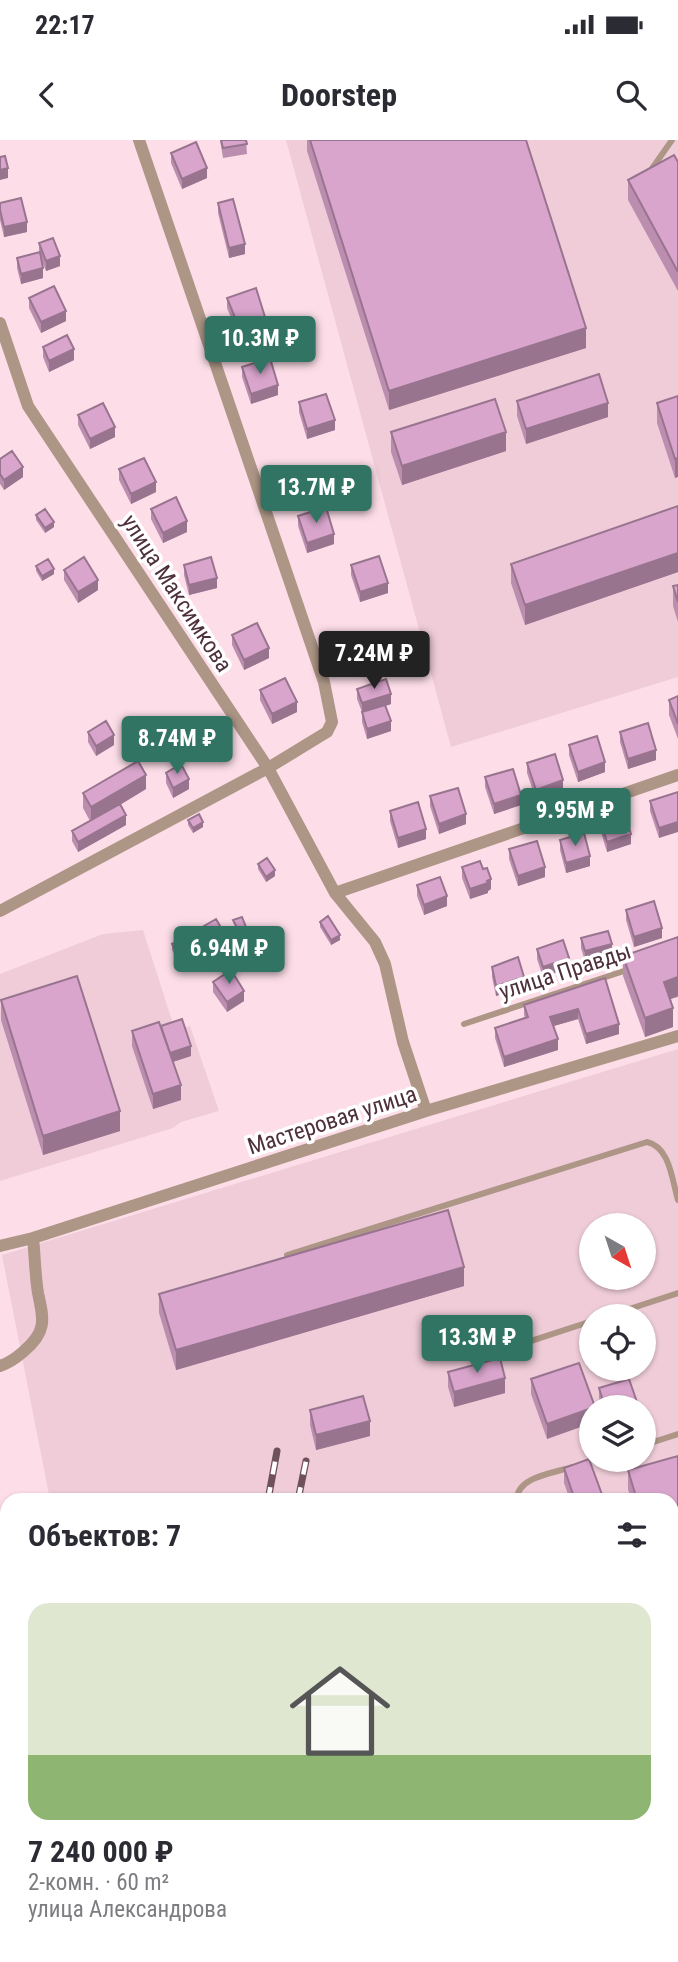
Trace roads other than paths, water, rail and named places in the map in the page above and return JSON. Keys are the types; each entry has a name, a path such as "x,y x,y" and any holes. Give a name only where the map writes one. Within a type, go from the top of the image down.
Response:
{"street":[{"path":"0,911 268,768 327,732 332,722 324,682 139,140"},
{"name":"улица Максимкова","path":"0,323 28,406 268,768 335,893 375,943 385,964 402,1042 426,1111"},
{"path":"335,893 678,775"},
{"name":"Мастеровая улица","path":"0,1246 33,1238 426,1111 678,1036"},
{"path":"0,1366 13,1360 39,1338 43,1307 38,1293 33,1238"}],"lane":[{"path":"647,177 672,140"},
{"name":"улица Правды","path":"464,1024 640,965"},
{"path":"287,1255 647,1142 657,1145 664,1153 678,1200"},
{"path":"645,1304 678,1293"},
{"path":"485,1356 579,1325"},
{"path":"656,1441 678,1434"},
{"path":"517,1493 521,1485 579,1465"}],"railway":[{"path":"269,1493 277,1451"},
{"path":"299,1493 306,1461"}]}
